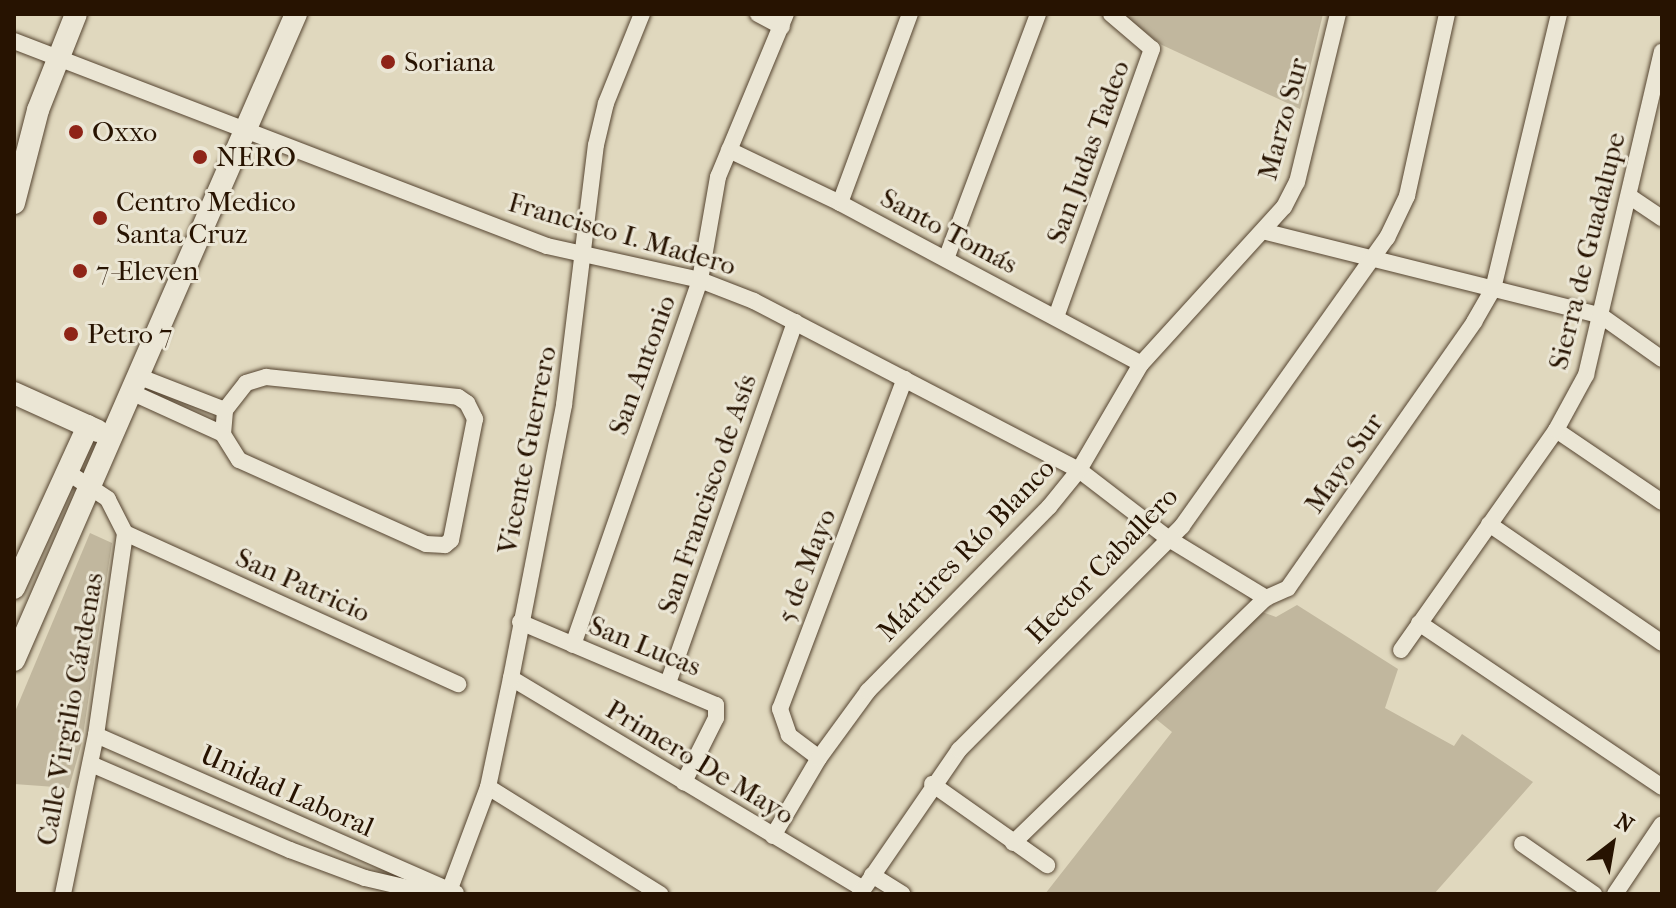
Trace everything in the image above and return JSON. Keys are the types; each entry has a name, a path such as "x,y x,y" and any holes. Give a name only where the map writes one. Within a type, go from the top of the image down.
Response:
{"main road":[{"path":"14,203 57,57 76,14"},
{"path":"14,660 249,130 296,14"},
{"path":"14,393 114,438"},
{"path":"14,588 88,426"},
{"path":"31,549 57,561"}],"street":[{"name":"Vicente Guerrero","path":"447,893 488,787 564,405 601,121 642,14"},
{"path":"758,14 784,20"},
{"path":"840,203 910,14"},
{"path":"946,259 1038,14"},
{"name":"San Judas Tadeo","path":"1056,317 1152,49 1111,14"},
{"name":"Marzo Sur","path":"1266,232 1297,182 1338,14"},
{"name":"Mayo Sur","path":"1013,843 1266,598 1288,588 1493,289 1559,14"},
{"name":"Hector Caballero","path":"865,886 932,784 959,750 1169,539 1387,238 1407,196 1444,16"},
{"name":"San Antonio","path":"573,645 700,280 712,201 729,150 784,20"},
{"name":"Francisco I. Madero","path":"14,41 547,246 700,280 795,322 1079,470 1169,539 1266,598"},
{"name":"Sierra de Guadalupe","path":"1401,650 1556,430 1586,375 1661,64"},
{"name":"Santo Tomás","path":"729,150 840,203 1141,364"},
{"path":"1629,196 1662,218"},
{"path":"1266,232 1368,261 1600,315 1662,359"},
{"name":"Mártires Río Blanco","path":"773,836 819,758 884,673 1009,550 1079,470 1141,364 1266,232"},
{"name":"San Francisco de Asís","path":"668,683 795,322"},
{"path":"137,385 223,434 239,460 426,544 445,545 455,531 475,419 474,410 458,397 266,377 246,383 225,410 223,434"},
{"name":"5 de Mayo","path":"819,758 789,735 780,709 905,379"},
{"path":"137,385 225,410"},
{"path":"1556,430 1662,502"},
{"path":"67,472 92,485 108,499 125,533"},
{"path":"1489,524 1662,643"},
{"name":"San Patricio","path":"125,533 458,684"},
{"name":"Calle Virgilio Cárdenas","path":"63,894 96,735 125,533"},
{"name":"San Lucas","path":"520,622 708,700 717,711 684,782"},
{"path":"1419,623 1662,787"},
{"name":"Primero De Mayo","path":"511,678 773,836 865,886 902,894"},
{"name":"Unidad Laboral","path":"96,735 447,893"},
{"name":"Unidad Laboral","path":"91,764 290,850 365,878 447,893"},
{"path":"932,784 1047,865"},
{"path":"488,787 660,894"},
{"path":"1615,894 1662,824"},
{"path":"1522,844 1594,894"}],"shaded area":[{"path":"1122,14 1323,14 1300,109 1162,45"},
{"path":"90,533 112,543 82,742 69,788 14,784 14,714"},
{"path":"1297,605 1398,669 1385,708 1454,746 1462,734 1533,782 1434,894 1045,894 1172,732 1156,719 1262,612 1276,617"}],"place":[{"name":"Soriana","path":"388,62"},
{"name":"Oxxo","path":"76,132"},
{"name":"NERO","path":"200,157"},
{"name":"Centro Medico Santa Cruz","path":"100,218"},
{"name":"7-Eleven","path":"80,271"},
{"name":"Petro 7","path":"71,334"}]}
